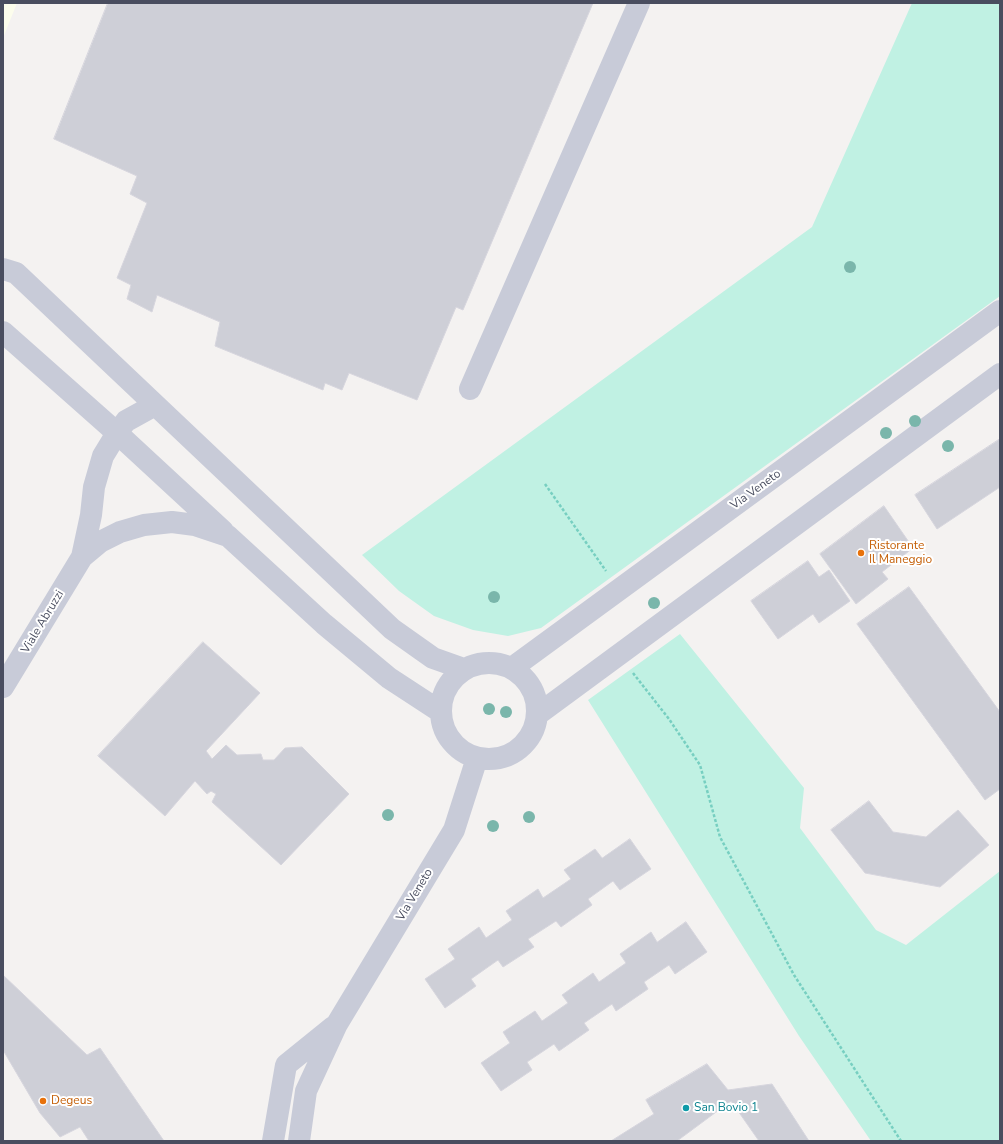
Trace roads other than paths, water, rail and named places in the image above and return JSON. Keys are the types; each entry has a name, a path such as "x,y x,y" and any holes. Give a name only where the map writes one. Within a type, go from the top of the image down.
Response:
{"street":[{"path":"470,389 639,3"},
{"path":"3,269 16,273 392,628 433,658 464,669"},
{"name":"Via Veneto","path":"512,668 1000,311"},
{"path":"3,332 117,433 324,624 389,678 441,712"},
{"path":"537,715 1000,374"},
{"path":"82,557 91,515 94,487 103,456 126,421 155,405"},
{"path":"82,557 100,542 120,532 144,525 172,522 195,525 228,536"},
{"name":"Viale Abruzzi","path":"3,687 82,557"},
{"path":"484,662 501,664 512,668 524,677 530,684 536,700 537,715 530,737 512,754 501,758 477,758 456,747 448,737 443,726 441,712 443,698 448,686 464,669 484,662"},
{"name":"Via Veneto","path":"299,1141 306,1091 337,1024 454,830 477,758"},
{"name":"Via Veneto","path":"273,1141 286,1065 337,1024"}],"place":[{"name":"Ristorante Il Maneggio","path":"861,553"},
{"name":"Degeus","path":"43,1101"},
{"name":"San Bovio 1","path":"686,1108"}]}
